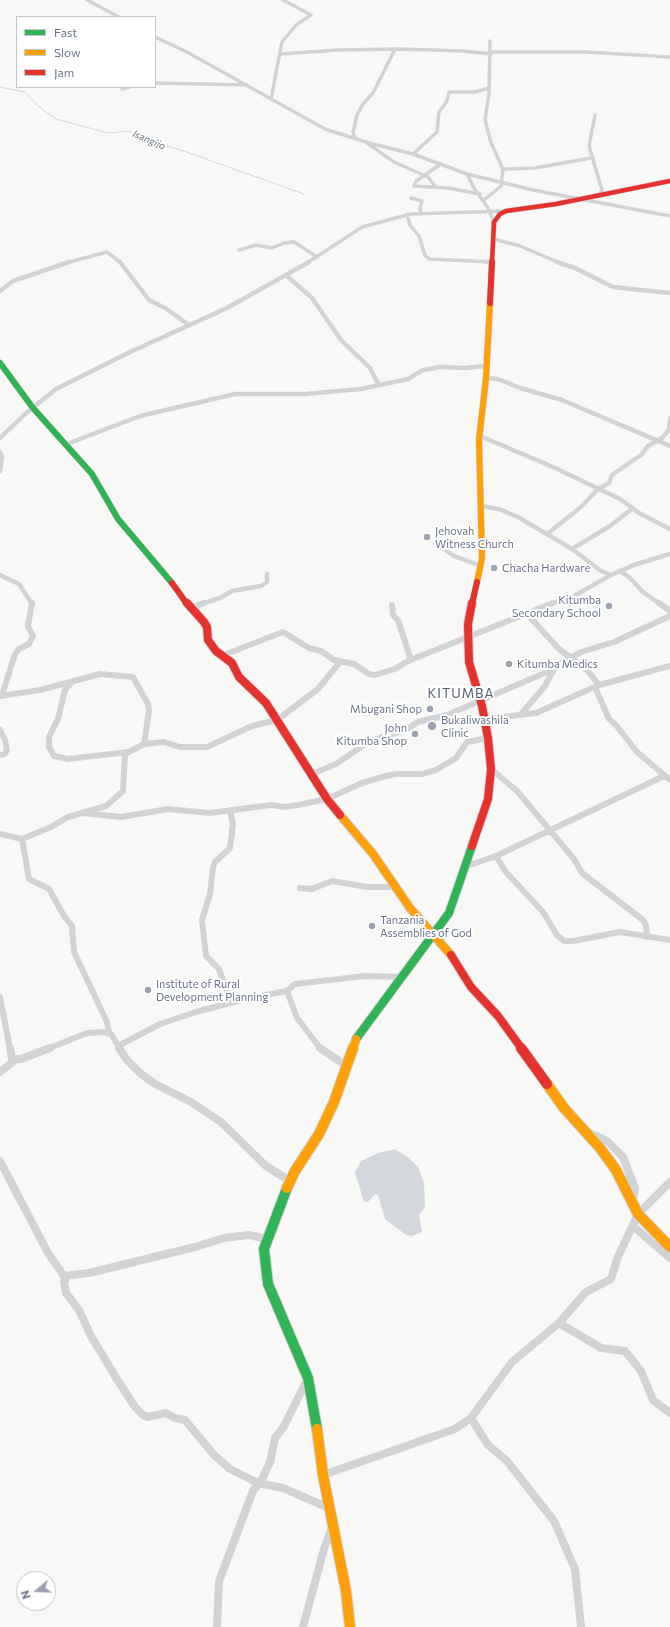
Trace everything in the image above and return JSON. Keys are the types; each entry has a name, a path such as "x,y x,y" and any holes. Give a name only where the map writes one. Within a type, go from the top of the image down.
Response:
{"street":[{"path":"86,0 117,16"},
{"path":"272,99 280,47 284,38 296,25 311,14 295,8 283,0"},
{"path":"156,37 186,51 325,128 365,142 413,154 467,174 533,190 670,216"},
{"path":"484,200 500,187 503,169 492,143 485,120 489,88 491,53 490,41"},
{"path":"280,54 338,50 395,49 491,53 586,52 670,57"},
{"path":"355,138 353,132 357,115 363,104 372,93 395,49"},
{"path":"156,82 248,85"},
{"path":"122,89 126,88"},
{"path":"413,154 437,132 439,112 447,101 449,92 475,92 489,88"},
{"path":"595,115 588,141 591,158 602,190 599,195"},
{"path":"365,142 389,159 425,175 436,187"},
{"path":"503,169 535,168 591,158"},
{"path":"441,164 414,182 414,186 436,187 480,194"},
{"path":"350,1627 346,1591 323,1475 314,1404 308,1378 268,1284 264,1260 264,1249 283,1196 295,1170 322,1128 342,1080 358,1034 383,1004 449,913 488,799 491,769 488,738 481,700 469,662 469,619 481,566 480,436 486,378 494,222 484,200 473,187 467,174"},
{"path":"470,179 480,176"},
{"path":"0,438 56,389 128,353 227,308 287,276 362,227 407,214 506,211 556,204 670,181"},
{"path":"411,198 422,201 420,210 421,213"},
{"path":"494,222 500,214 506,211"},
{"path":"407,214 410,225 419,236 425,255 429,259 492,262"},
{"path":"494,239 520,246 549,259 575,268 612,287 670,293"},
{"path":"239,250 256,245 272,248 284,243 294,242 317,257"},
{"path":"0,291 13,281 71,261 107,252 120,262 149,300 165,308 189,325"},
{"path":"287,276 312,298 341,340 370,368 379,385"},
{"path":"0,363 33,408 67,444 100,486 118,519 169,579 190,608 206,625 208,640 221,656 232,663 239,677 266,703 327,799 373,854 410,908 451,955 471,987 506,1026 564,1108 586,1132 616,1170 632,1206 638,1214 670,1247"},
{"path":"67,444 140,416 235,394 305,394 360,389 408,379 423,370 440,367 465,368 486,366"},
{"path":"486,378 498,379 520,388 562,400 670,446"},
{"path":"547,534 581,506 598,489 609,483 614,474 641,454 648,446 658,441 669,430 670,418"},
{"path":"480,436 553,467 620,499 670,529"},
{"path":"0,452 2,457 0,471"},
{"path":"481,506 506,512 547,534 572,549 601,571 611,575"},
{"path":"572,549 610,526 633,508"},
{"path":"435,543 454,556 481,566"},
{"path":"221,656 283,632 309,648 321,651 334,660 359,666 369,674 373,675 393,670 411,660 527,616 577,595 611,575 670,554"},
{"path":"620,572 629,577 643,592 670,611"},
{"path":"190,608 220,598 232,591 261,586 267,582 267,574"},
{"path":"0,575 19,584 32,604 28,626 33,636 29,644 20,649 16,654 1,695 10,695 70,684 88,676 100,674 135,679 148,704 149,712 144,744"},
{"path":"392,605 393,615 398,620 411,660"},
{"path":"527,616 569,658 587,670 597,686 609,719 616,725 637,752 670,780"},
{"path":"312,774 336,764 364,745 406,730 418,722 447,715 554,668 569,658 586,650 614,642 670,616"},
{"path":"70,684 65,690 58,719 49,738 49,747 54,756 68,759 91,755 128,752 144,744 148,746 164,742 180,747 207,747 252,726 277,720 318,689 340,662"},
{"path":"485,719 536,713 597,686 670,666"},
{"path":"521,714 545,686 554,668"},
{"path":"0,730 5,740 7,750 5,754 0,755"},
{"path":"82,813 120,817 168,809 210,813 271,805 285,808 327,799 362,783 386,776 422,774 441,769 456,758 467,742 488,738"},
{"path":"0,834 22,839 51,827 68,817 106,806 123,791 125,784 123,760 125,754 128,752"},
{"path":"491,769 513,787 574,859 582,873 643,920 646,925 647,937"},
{"path":"464,866 496,856 664,776"},
{"path":"230,810 233,824 230,848 215,862 212,867 210,894 202,920 206,956 219,969 232,1002"},
{"path":"22,839 29,879 49,889 72,926 74,952 107,1022 109,1033"},
{"path":"496,856 505,871 543,912 557,935 564,941 577,941 615,932 670,940"},
{"path":"300,888 312,889 332,881 367,887 396,887"},
{"path":"120,1045 160,1024 232,1002 287,991 295,984 365,976 402,976"},
{"path":"287,991 297,1018 317,1045 325,1053 346,1065"},
{"path":"0,997 10,1056 15,1060"},
{"path":"0,1072 15,1060 32,1055 79,1036 98,1032 109,1033 114,1036 120,1045 127,1060 140,1073 155,1084 191,1102 221,1122 266,1166 290,1181"},
{"path":"586,1132 607,1141 623,1157 635,1188 632,1206"},
{"path":"0,1161 48,1253 62,1275 67,1277 195,1247 224,1238 249,1235 267,1238"},
{"path":"323,1475 455,1429 471,1418 512,1362 559,1323 586,1292 611,1279 617,1259 638,1214 670,1182"},
{"path":"632,1226 648,1237 670,1258"},
{"path":"67,1277 64,1281 66,1293 79,1310 91,1336 135,1407 147,1417 162,1412 185,1420 221,1462 241,1475 258,1483 283,1488 329,1508"},
{"path":"559,1323 574,1334 601,1348 625,1351 641,1371 653,1400 670,1413"},
{"path":"217,1627 219,1582 253,1491 270,1462 275,1438 283,1428 308,1378"},
{"path":"471,1418 488,1445 507,1461 550,1514 575,1569 581,1627"},
{"path":"303,1627 324,1548 332,1526"}],"shaded area":[{"path":"395,1149 409,1158 418,1167 424,1183 425,1207 419,1215 422,1232 412,1236 406,1235 385,1219 378,1195 375,1194 368,1202 364,1202 355,1172 361,1161 378,1153"}],"waterway":[{"name":"Isangijo","path":"0,87 25,92 37,105 56,119 108,133 128,131 149,142 178,149 304,194"}],"traffic: fast":[{"path":"0,363 33,408 92,474 118,519 172,583"},
{"path":"356,1039 449,913 472,846"},
{"path":"287,1188 264,1249 268,1284 308,1378 317,1429"}],"traffic: slow":[{"path":"477,582 482,558 479,440 486,378 490,303"},
{"path":"340,815 373,854 410,908 451,955"},
{"path":"287,1188 295,1171 319,1134 334,1102 356,1039"},
{"path":"547,1084 564,1108 600,1148 616,1170 638,1214 670,1247"},
{"path":"317,1429 323,1475 346,1591 350,1627"}],"traffic: jam":[{"path":"490,303 494,222 500,214 506,211 556,204 670,181"},
{"path":"472,846 488,799 491,769 488,738 482,706 469,662 468,624 477,582"},
{"path":"172,583 188,605 204,622 207,627 208,640 216,651 232,663 239,677 266,703 327,799 340,815"},
{"path":"451,955 471,987 498,1016 547,1084"}],"place":[{"name":"Jehovah Witness Church","path":"427,537"},
{"name":"Chacha Hardware","path":"494,568"},
{"name":"Kitumba Secondary School","path":"609,606"},
{"name":"Kitumba Medics","path":"509,664"},
{"name":"Mbugani Shop","path":"430,709"},
{"name":"Bukaliwashila Clinic","path":"432,726"},
{"name":"John Kitumba Shop","path":"415,734"},
{"name":"Tanzania Assemblies of God","path":"372,926"},
{"name":"Institute of Rural Development Planning","path":"148,990"}],"district":[{"name":"KITUMBA","path":"461,694"}]}
